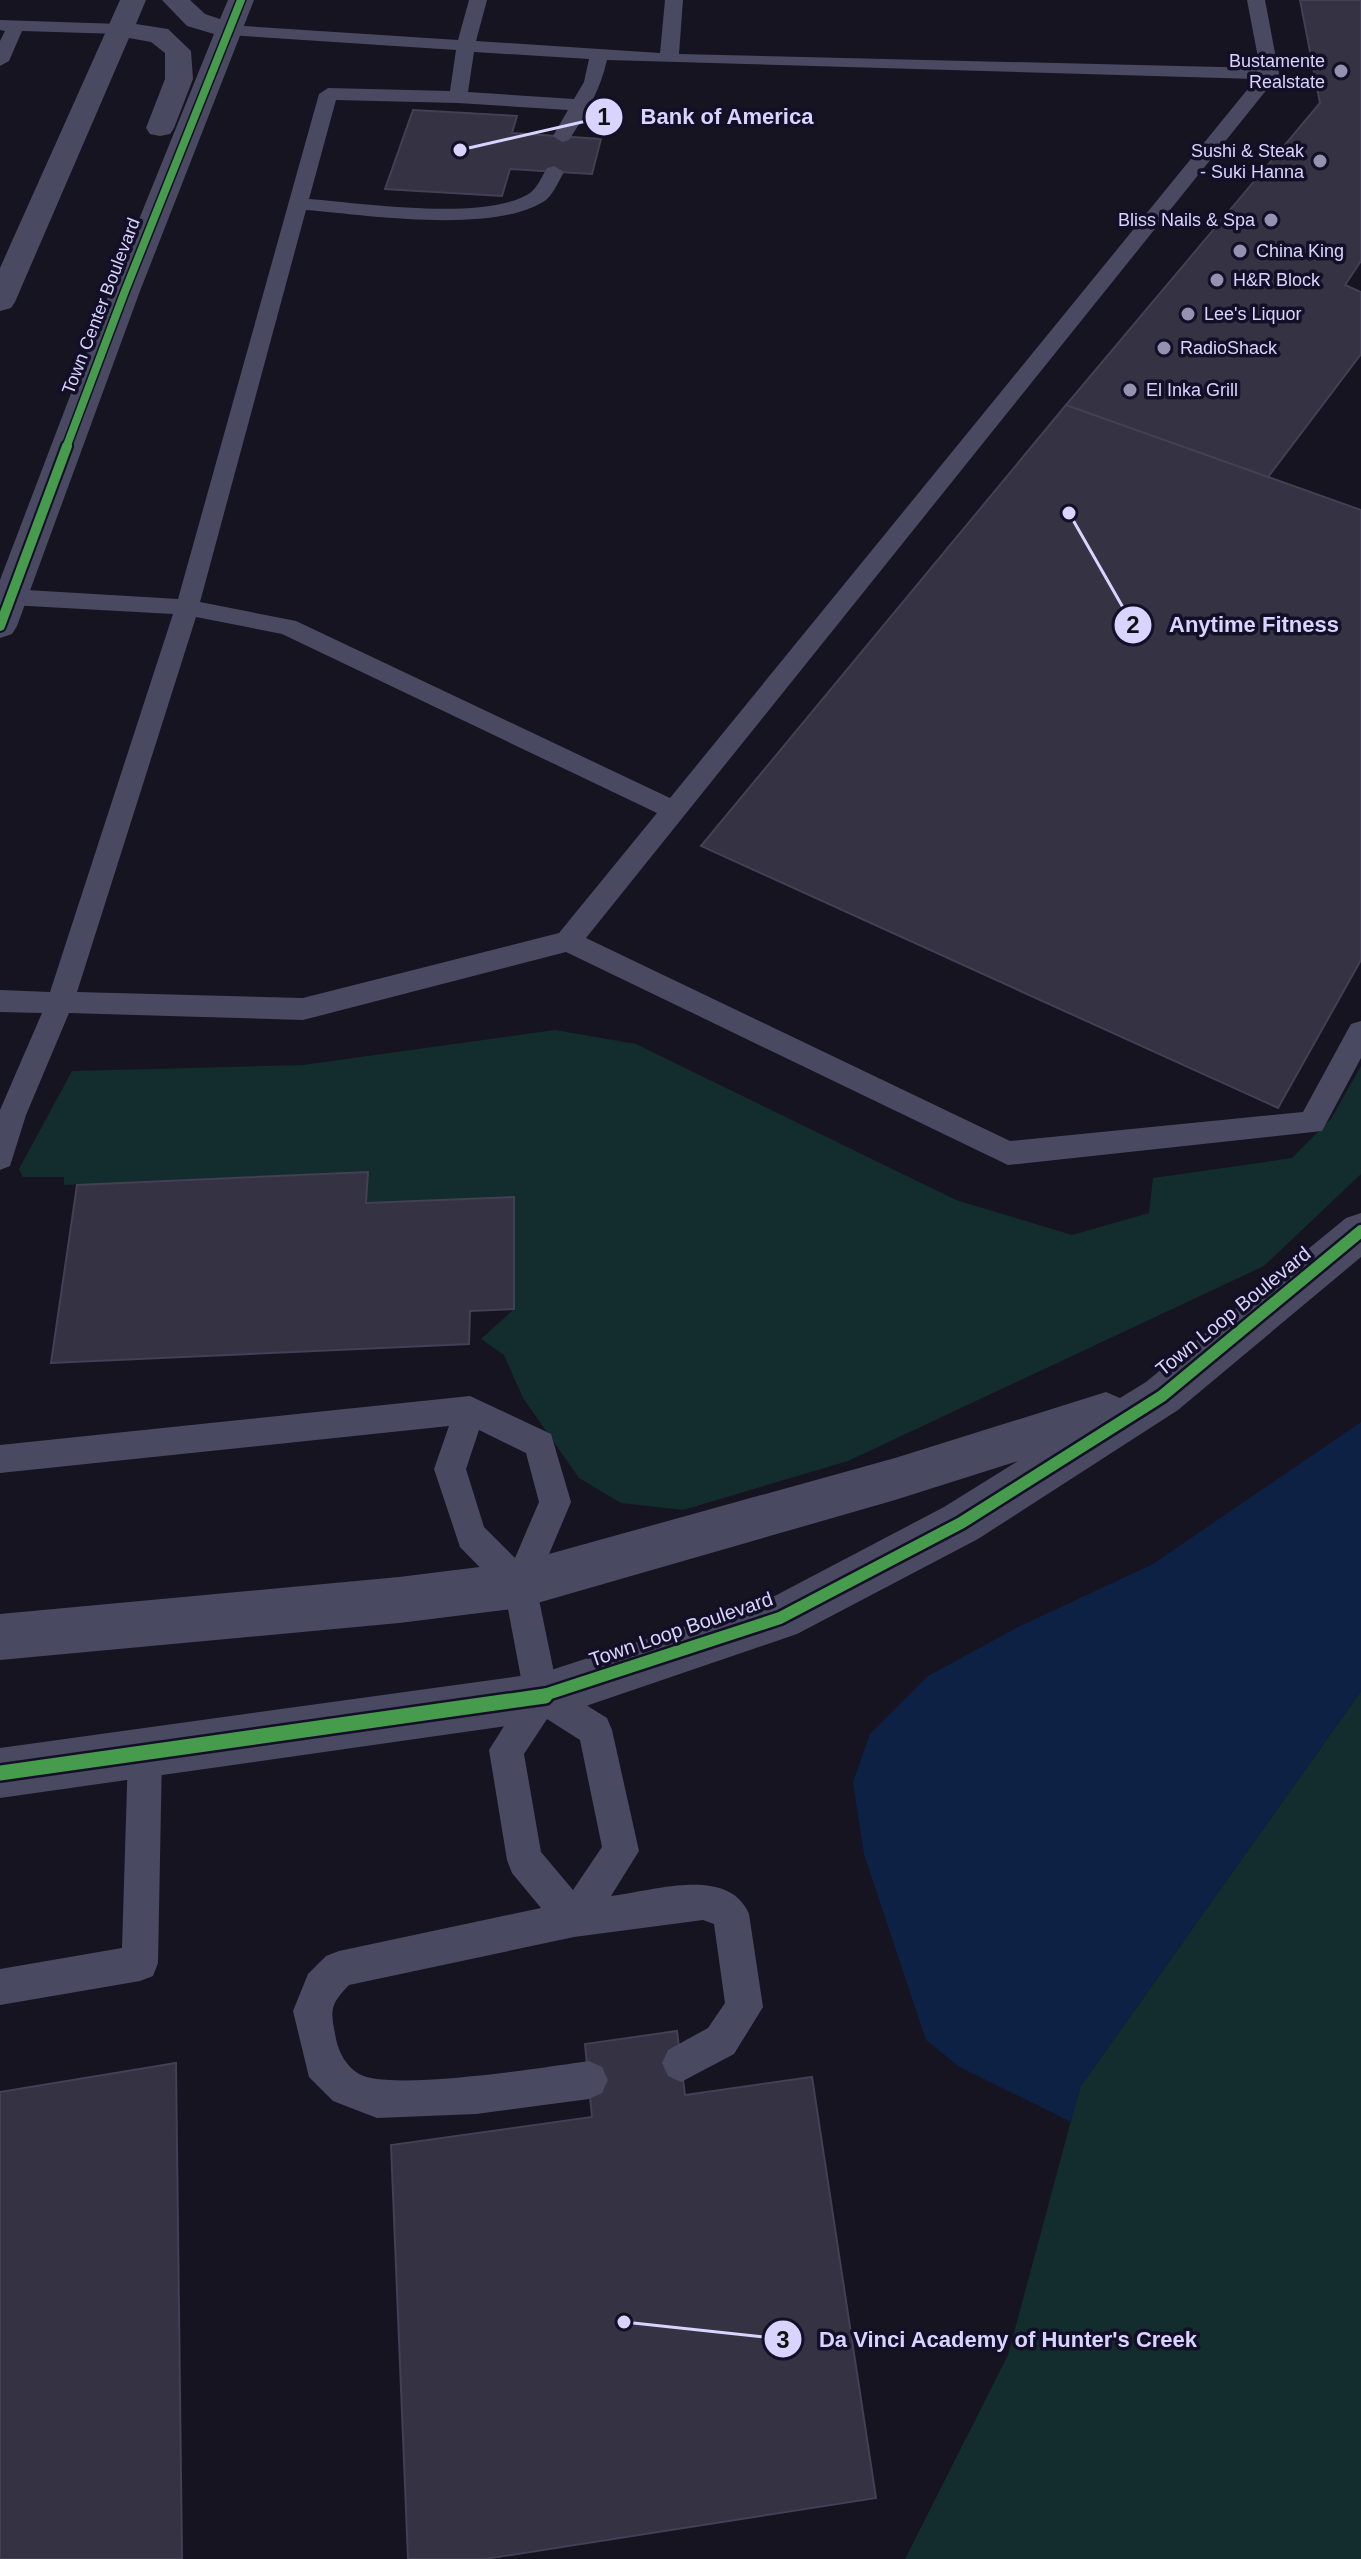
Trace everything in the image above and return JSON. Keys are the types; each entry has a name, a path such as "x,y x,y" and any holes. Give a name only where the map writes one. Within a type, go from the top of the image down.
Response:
{"street":[{"path":"0,302 133,0"},
{"path":"175,0 196,20 228,30"},
{"name":"Town Center Boulevard","path":"0,626 125,291 241,0"},
{"path":"120,29 159,35 178,51 179,79 150,152"},
{"name":"Town Center Boulevard","path":"121,226 125,291"},
{"name":"Town Loop Boulevard","path":"0,1773 542,1697 780,1618 961,1523 1162,1396 1361,1231"},
{"name":"Town Loop Boulevard","path":"0,1637 399,1600 520,1585 895,1479 1162,1396"}],"lane":[{"path":"458,97 466,45 478,0"},
{"path":"669,59 674,0"},
{"path":"0,1001 303,1009 568,941 1270,74 1256,0"},
{"path":"0,61 8,25 120,29"},
{"path":"228,30 669,59 1270,74"},
{"path":"562,136 593,82 599,54"},
{"path":"0,1158 12,1115 60,1002 187,607 328,94 458,97 582,105"},
{"path":"298,204 442,213 511,209 539,197 554,172"},
{"path":"10,597 187,607 288,627 673,810"},
{"path":"568,941 1008,1153 1312,1123 1361,1032"},
{"path":"470,1410 450,1469 471,1536 520,1585 542,1697 506,1750 525,1860 574,1919"},
{"path":"0,1459 470,1410 540,1444 555,1502 520,1585"},
{"path":"542,1697 595,1730 621,1851 574,1919"},
{"path":"0,1987 140,1963 145,1754"},
{"path":"589,2080 476,2095 377,2099 346,2088 322,2064 312,2011 321,1987 339,1969 574,1919 703,1902 721,1906 731,1914 744,2007 721,2041 681,2063"}],"green space":[{"path":"555,1030 636,1044 956,1200 1072,1235 1149,1213 1153,1178 1292,1158 1331,1119 1361,1066 1361,1174 1264,1266 848,1461 683,1510 621,1503 579,1478 523,1398 504,1355 481,1339 514,1309 514,1197 366,1203 367,1172 64,1185 64,1177 23,1177 19,1169 72,1071 303,1065"},
{"path":"1361,1691 1361,2559 905,2559 1008,2355 1080,2087"}],"water":[{"path":"1361,1422 1361,1691 1080,2087 1071,2122 958,2066 926,2040 864,1854 853,1782 870,1734 928,1676 1018,1627 1153,1564"}],"building":[{"path":"1300,0 1361,0 1361,261 1345,285 1361,292 1361,354 1268,477 1066,405 1320,103"},
{"path":"413,110 517,116 512,133 601,139 592,174 510,169 502,196 385,189"},
{"path":"1066,405 1361,510 1361,960 1278,1108 701,846"},
{"path":"368,1172 366,1203 514,1197 514,1309 470,1311 469,1344 51,1363 77,1185"},
{"path":"677,2031 685,2095 812,2077 876,2498 485,2559 408,2559 391,2145 592,2117 585,2044"},
{"path":"176,2063 182,2559 0,2559 0,2092"}],"cycle path":[{"path":"0,626 125,291 241,0"},
{"path":"0,1773 542,1697 780,1618 961,1523 1162,1396 1361,1231"}],"place":[{"name":"Bustamente Realstate","path":"1341,71"},
{"name":"Bank of America","path":"460,150"},
{"name":"Sushi & Steak - Suki Hanna","path":"1320,161"},
{"name":"Bliss Nails & Spa","path":"1271,220"},
{"name":"China King","path":"1240,251"},
{"name":"H&R Block","path":"1217,280"},
{"name":"Lee's Liquor","path":"1188,314"},
{"name":"RadioShack","path":"1164,348"},
{"name":"El Inka Grill","path":"1130,390"},
{"name":"Anytime Fitness","path":"1069,513"},
{"name":"Da Vinci Academy of Hunter's Creek","path":"624,2322"}]}
